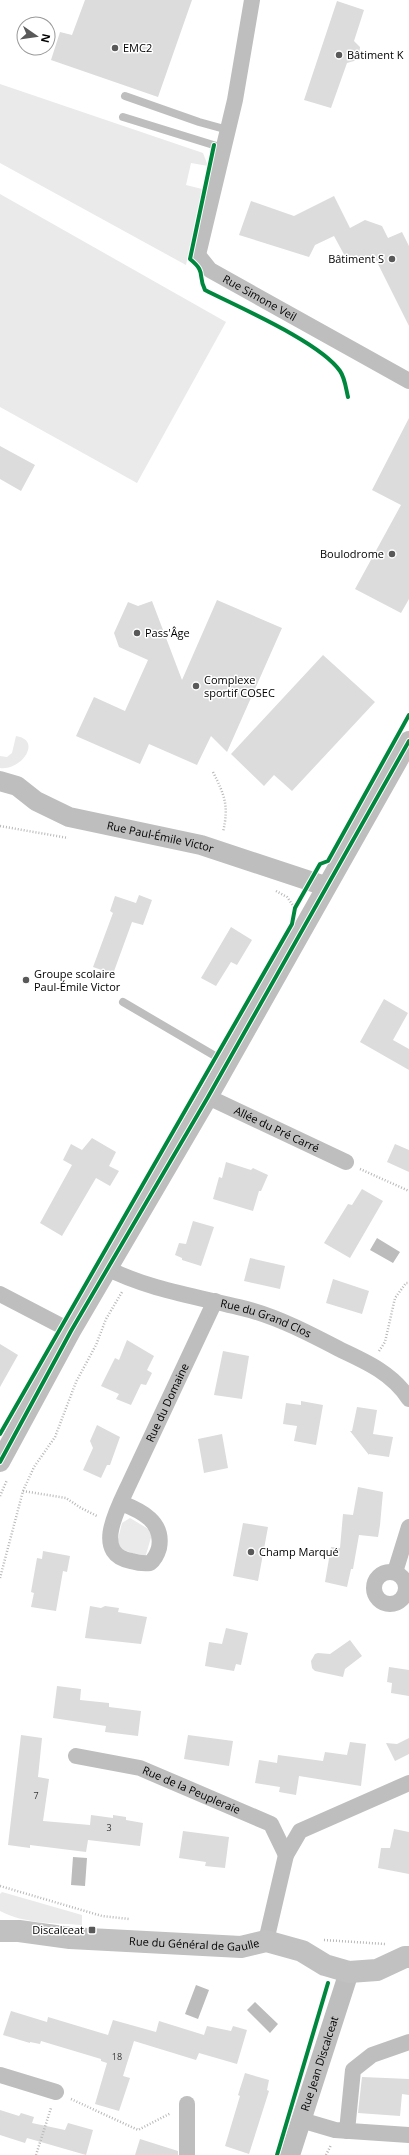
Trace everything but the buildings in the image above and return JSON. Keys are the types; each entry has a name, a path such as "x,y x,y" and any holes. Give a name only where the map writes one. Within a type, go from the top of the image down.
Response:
{"main road":[{"name":"Rue du Général de Gaulle","path":"0,1920 10,1931 70,1938 240,1947 266,1941 302,1951 325,1965 349,1972 377,1970 405,1957 409,1957"}],"street":[{"path":"221,155 235,100 252,0"},
{"name":"Rue Simone Veil","path":"221,155 198,255 210,270 409,381"},
{"path":"0,1462 72,1331 227,1063 318,884 409,741"},
{"name":"Rue Paul-Émile Victor","path":"0,781 17,786 36,801 69,817 201,845 318,884"},
{"name":"Allée du Pré Carré","path":"208,1097 346,1162"},
{"name":"Rue du Grand Clos","path":"108,1268 130,1279 251,1311 287,1324 370,1364 390,1378 409,1399"},
{"path":"0,1294 72,1331"},
{"name":"Rue du Domaine","path":"118,1510 215,1301"},
{"path":"395,1572 409,1528"},
{"name":"Rue de la Peupleraie","path":"76,1756 140,1768 271,1824 286,1855"},
{"path":"266,1941 286,1855 300,1831 409,1783"},
{"name":"Rue Jean Discalceat","path":"290,2155 349,1972"},
{"path":"347,2131 353,2070 372,2055 409,2042"},
{"path":"0,2075 56,2092"},
{"path":"187,2104 187,2155"},
{"path":"301,2120 323,2128 409,2135"}],"lane":[{"path":"125,96 199,122 228,130"},
{"path":"123,117 221,155"},
{"path":"123,1002 227,1063"}],"path":[{"path":"213,772 225,796 227,815 219,851"},
{"path":"0,826 72,839"},
{"path":"295,908 318,884"},
{"path":"274,891 287,897 295,908 297,927"},
{"path":"346,1162 409,1191"},
{"path":"0,1578 23,1491 34,1467 55,1437 76,1382 96,1346 106,1319 130,1279"},
{"path":"370,1364 385,1342 395,1298 406,1283 409,1283"},
{"path":"23,1491 66,1498 80,1508 101,1518 118,1510"},
{"path":"36,2155 56,2092 138,2130 187,2104"}],"shaded area":[{"path":"0,84 203,153 208,166 191,163 186,185 202,189 186,265 0,163"},
{"path":"0,194 226,322 137,483 0,407"},
{"path":"16,736 24,739 28,743 26,755 15,765 8,768 0,768 0,756 7,757 12,753"},
{"path":"377,1238 400,1252 393,1263 370,1250"},
{"path":"130,1518 150,1530 152,1534 145,1558 116,1547 122,1523"},
{"path":"73,1857 87,1858 85,1886 71,1885"},
{"path":"2,1892 82,1915 82,1925 30,1921 0,1911 0,1894"},
{"path":"196,1985 209,1990 198,2019 185,2014"},
{"path":"255,2002 278,2024 270,2033 247,2010"}],"cycle path":[{"path":"214,145 190,259 200,271 205,290 257,315 315,348 330,360 340,371 348,397"},
{"path":"0,1434 292,924 295,908 320,864 328,861 409,715"},
{"path":"0,1462 71,1331 208,1097 409,741"},
{"path":"277,2155 328,1983"}],"place":[{"name":"EMC2","path":"115,48"},
{"name":"Bâtiment K","path":"339,55"},
{"name":"Bâtiment S","path":"392,259"},
{"name":"Boulodrome","path":"392,554"},
{"name":"Pass'Âge","path":"137,633"},
{"name":"Complexe sportif COSEC","path":"196,686"},
{"name":"Groupe scolaire Paul-Émile Victor","path":"26,980"},
{"name":"Champ Marqué","path":"251,1552"},
{"name":"Discalceat","path":"92,1930"}]}
